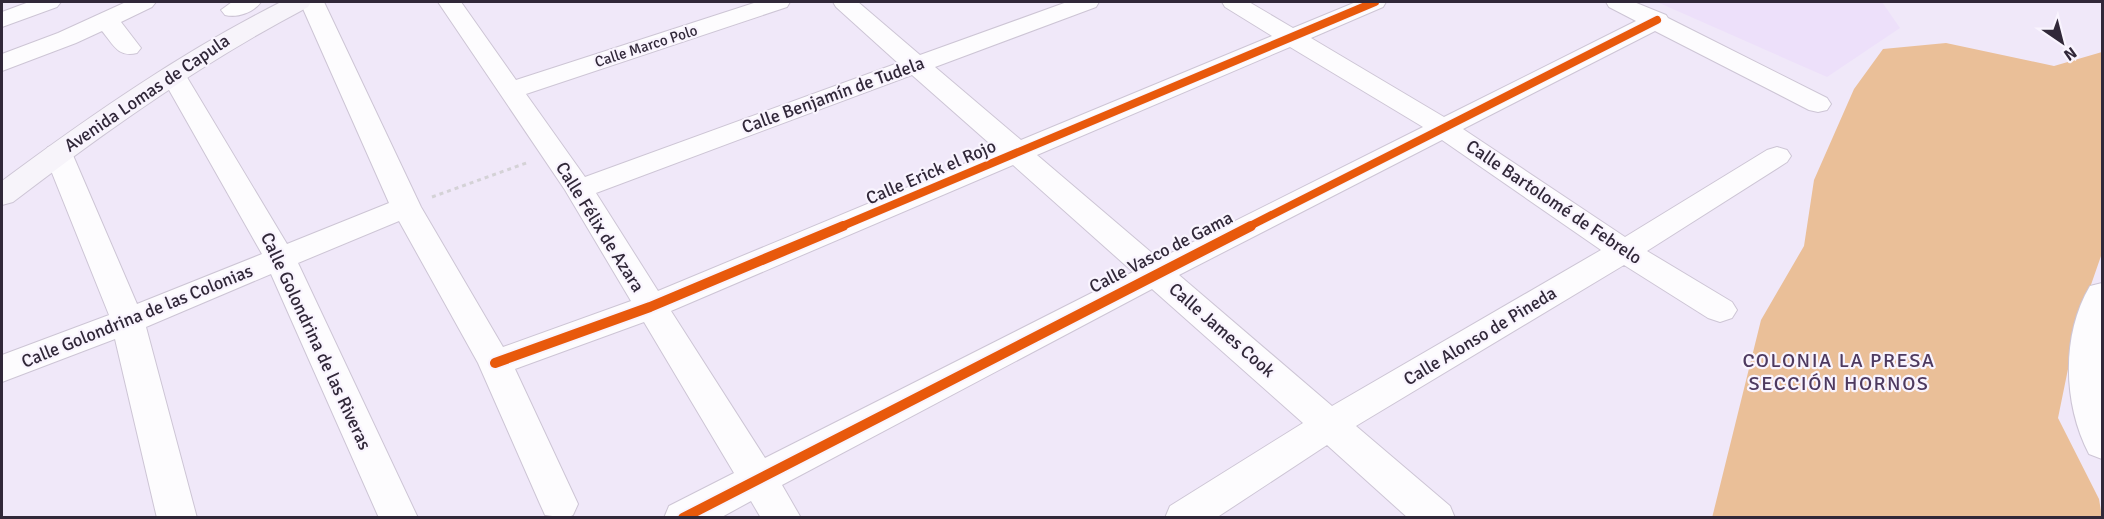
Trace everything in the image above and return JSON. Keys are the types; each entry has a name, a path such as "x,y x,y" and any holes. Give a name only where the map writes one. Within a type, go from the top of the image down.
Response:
{"street":[{"path":"2,20 49,2"},
{"path":"2,63 107,20 144,2"},
{"name":"Avenida Lomas de Capula","path":"2,195 58,153 173,74 248,27 299,2"},
{"path":"312,2 406,207 495,363 559,504"},
{"name":"Calle Félix de Azara","path":"450,2 579,189 782,518"},
{"name":"Calle Marco Polo","path":"512,90 780,2"},
{"name":"Calle James Cook","path":"844,2 1436,518"},
{"name":"Calle Benjamín de Tudela","path":"579,189 914,64 1088,2"},
{"name":"Calle Bartolomé de Febrelo","path":"1233,2 1443,128 1624,251 1720,310"},
{"name":"Calle Erick el Rojo","path":"495,363 650,307 1376,2"},
{"path":"1617,2 1657,20 1818,104"},
{"path":"107,20 128,48"},
{"name":"Calle Vasco de Gama","path":"683,518 756,478 1657,20"},
{"name":"Calle Golondrina de las Riveras","path":"173,74 280,259 399,518"},
{"path":"58,153 128,321 177,518"},
{"name":"Calle Alonso de Pineda","path":"1184,518 1329,425 1624,251 1777,156"},
{"name":"Calle Golondrina de las Colonias","path":"2,369 128,321 406,207"},
{"path":"2103,294 2097,306 2086,360 2097,431 2103,444"}],"path":[{"path":"406,207 553,153"}],"shaded area":[{"path":"1657,2 1882,2 1900,28 1827,77"},
{"path":"1946,43 2054,66 2102,52 2101,256 2077,325 2058,418 2099,499 2102,517 1712,518 1761,320 1804,246 1814,180 1854,89 1883,49"}],"cycle path":[{"path":"495,363 650,307 1375,2"},
{"path":"683,518 1157,273 1657,20"}],"district":[{"name":"COLONIA LA PRESA SECCIÓN HORNOS","path":"1839,372"}]}
